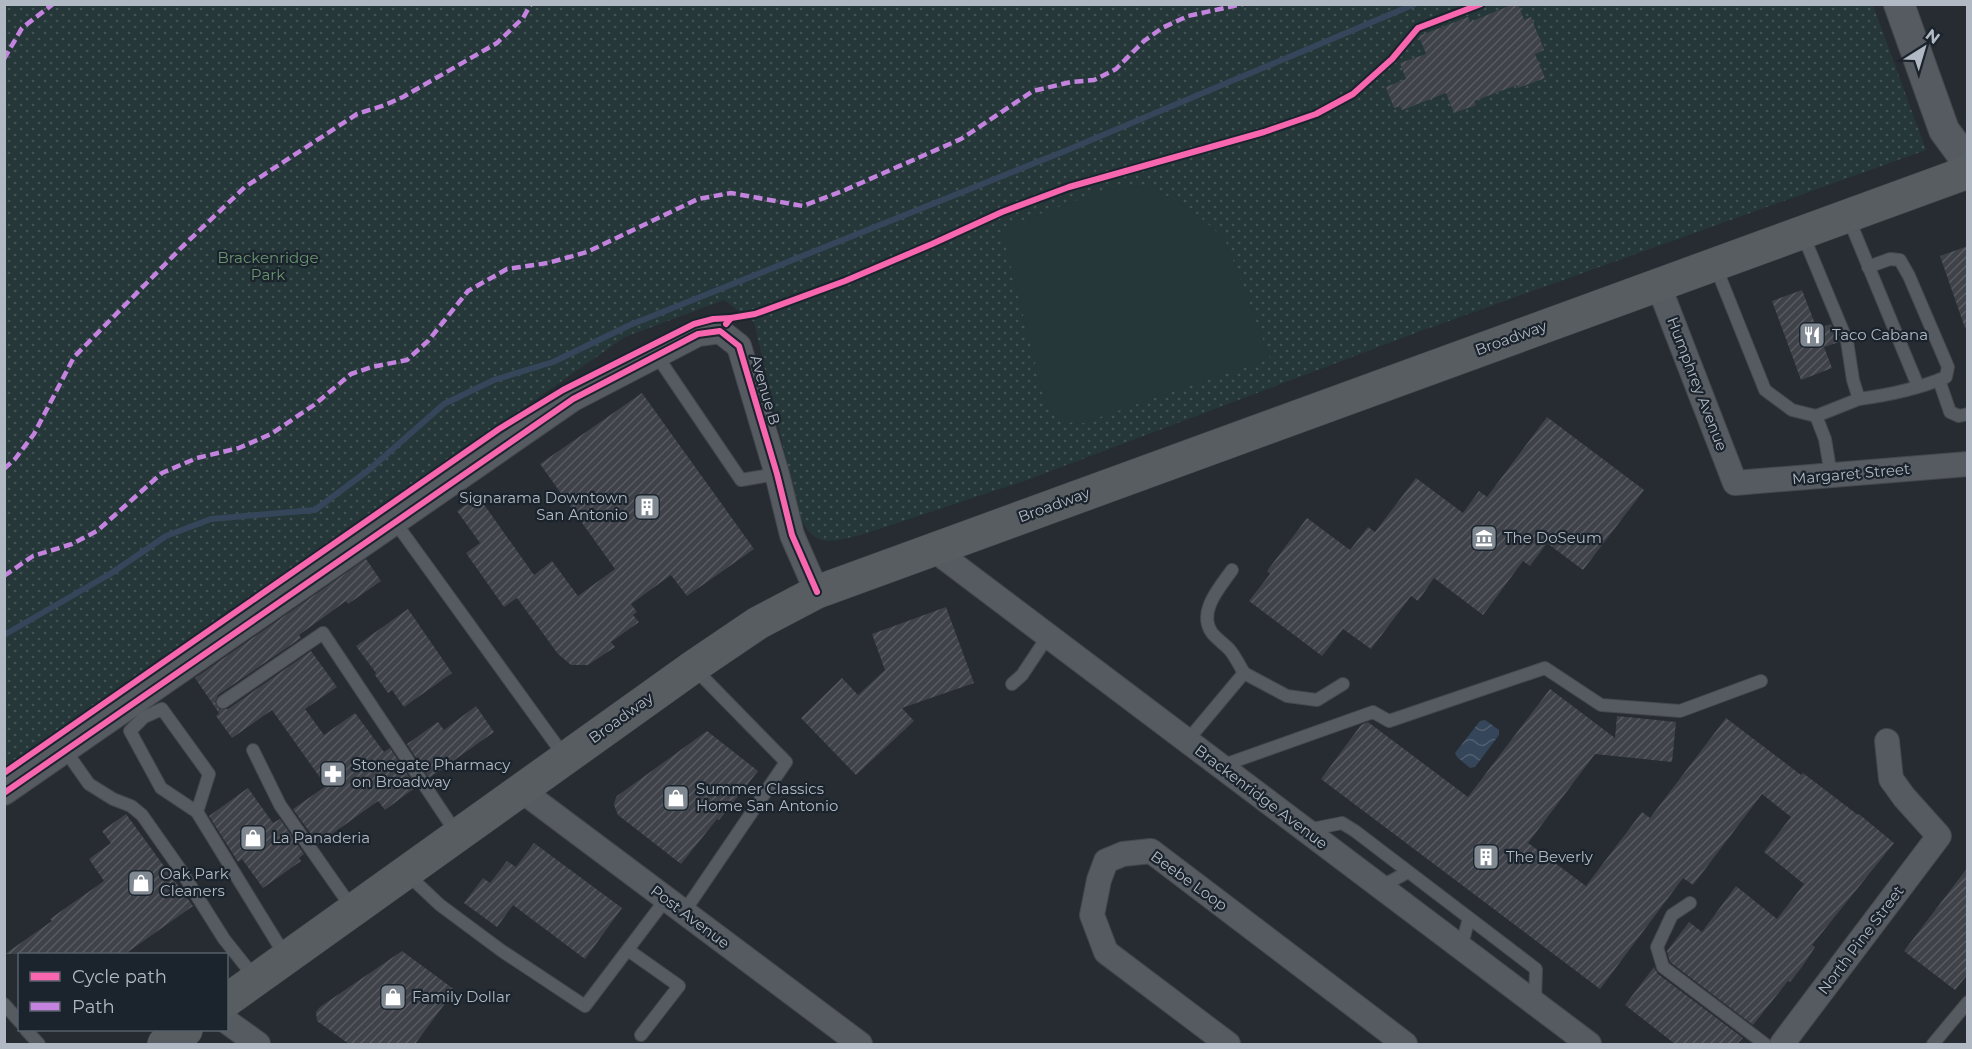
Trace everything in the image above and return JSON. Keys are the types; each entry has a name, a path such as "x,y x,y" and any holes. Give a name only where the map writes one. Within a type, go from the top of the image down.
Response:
{"main road":[{"name":"Broadway","path":"228,1000 758,622 817,592 1968,172"},
{"path":"164,1044 183,1031"}],"street":[{"path":"1899,4 1944,130 1968,163"},
{"name":"Humphrey Avenue","path":"1658,285 1735,483"},
{"name":"Avenue B","path":"4,793 65,750 139,710 395,522 573,399 698,334 720,331 739,346 777,474 792,535 817,592"},
{"name":"Margaret Street","path":"1735,483 1968,464"},
{"name":"Brackenridge Avenue","path":"933,549 1588,1044"},
{"name":"North Pine Street","path":"1782,1044 1939,836 1891,779 1887,741"},
{"name":"Post Avenue","path":"521,789 860,1044"},
{"name":"Beebe Loop","path":"1228,1044 1106,952 1092,915 1099,880 1106,861 1123,854 1151,851 1406,1044"},
{"path":"228,1022 258,1044"}],"lane":[{"path":"1848,216 1918,386"},
{"path":"1802,232 1847,341 1853,380 1859,399"},
{"path":"1715,264 1765,390 1792,410 1816,416 1859,399 1894,394 1946,377 1948,367 1900,260 1890,259 1868,267"},
{"path":"657,356 741,480 777,474"},
{"path":"1939,380 1950,412 1959,416 1968,414"},
{"path":"1816,416 1825,439 1831,475"},
{"path":"395,522 566,757"},
{"path":"1232,570 1208,609 1209,618 1212,632 1230,650 1244,674 1287,696 1317,700 1343,684"},
{"path":"223,702 323,633 458,835"},
{"path":"1012,684 1022,675 1048,636"},
{"path":"405,872 440,905 502,951 585,1006 628,950 675,905 786,762 693,667"},
{"path":"1220,767 1373,712 1389,721 1545,668 1601,705 1680,711 1761,681"},
{"path":"1187,741 1244,674"},
{"path":"197,812 209,774 162,709 139,710 130,732 161,788 197,812 286,957"},
{"path":"65,750 89,784 113,799 131,806 142,815 180,869 224,939 256,979"},
{"path":"253,750 280,805 352,909"},
{"path":"1305,831 1342,823 1470,918 1536,969 1535,1004"},
{"path":"1380,887 1408,872"},
{"path":"1690,903 1672,915 1657,946 1663,967 1765,1044"},
{"path":"1461,948 1470,918"},
{"path":"628,950 679,986 642,1035"},
{"path":"1933,1044 1968,1002"},
{"path":"5,1007 18,1020"},
{"path":"28,1031 39,1044"}],"green space":[{"name":"Brackenridge Park","path":"5,5 1873,5 1926,150 1421,331 1027,480 840,540 817,538 799,514 754,322 724,300 625,337 5,770"},
{"path":"1149,186 1192,210 1225,239 1270,358 1080,424 1062,420 1054,414 1044,398 1001,228 1111,188"}],"water":[{"path":"1485,720 1499,730 1499,735 1475,767 1470,768 1455,753 1480,721"}],"building":[{"path":"1518,4 1524,20 1531,17 1544,50 1535,54 1545,78 1518,88 1517,85 1474,101 1476,105 1454,113 1446,93 1402,110 1400,106 1394,108 1386,87 1406,79 1400,63 1426,54 1419,36 1468,17 1470,22"},
{"path":"1968,246 1968,327 1965,328 1940,256"},
{"name":"Taco Cabana","path":"1802,290 1817,329 1831,324 1839,342 1824,347 1832,368 1801,380 1772,301"},
{"name":"Signarama Downtown San Antonio","path":"642,393 754,549 687,596 671,575 631,604 637,612 633,615 639,622 611,642 615,647 588,665 571,665 558,654 517,598 504,607 466,553 480,543 457,511 478,496 534,575 552,561 578,596 615,569 540,464"},
{"name":"The DoSeum","path":"1547,417 1644,490 1583,570 1547,543 1530,566 1523,561 1483,615 1434,578 1418,601 1411,596 1371,649 1343,629 1322,656 1249,601 1270,574 1267,571 1307,518 1350,550 1368,527 1375,532 1416,478 1463,513 1479,491 1487,497"},
{"path":"366,559 381,581 348,604 346,601 299,635 301,638 218,695 215,702 219,709 228,709 311,651 337,687 305,709 324,735 355,713 384,752 390,748 416,787 385,810 378,801 318,844 293,809 326,786 272,710 232,738 216,716 219,713 195,678"},
{"path":"946,607 974,683 902,708 914,721 856,775 801,718 842,678 858,695 885,670 872,634"},
{"path":"408,609 452,673 404,707 392,690 388,693 356,646"},
{"name":"The Beverly","path":"1550,689 1615,738 1617,716 1676,722 1672,762 1595,754 1528,843 1586,886 1642,812 1650,818 1726,718 1801,775 1803,773 1859,814 1894,843 1812,945 1815,947 1802,967 1753,1025 1670,962 1667,951 1689,922 1702,932 1736,886 1777,919 1804,884 1764,852 1791,817 1762,794 1693,885 1683,878 1600,989 1321,779 1361,725 1368,722 1468,797"},
{"path":"476,706 494,732 429,778 407,744 438,722 444,730"},
{"name":"Summer Classics Home San Antonio","path":"707,731 758,771 681,864 618,815 614,805 617,796"},
{"name":"La Panaderia","path":"248,788 273,823 280,819 304,854 299,858 301,861 263,888 242,859 238,862 209,816"},
{"path":"126,814 193,906 126,953 5,954 104,881 89,859 111,843 102,831"},
{"path":"534,843 622,908 585,959 513,905 497,927 464,903 483,878 490,883 507,861 516,867"},
{"path":"1968,867 1968,974 1955,990 1904,951"},
{"name":"Family Dollar","path":"402,951 455,990 415,1044 349,1044 317,1021 316,1012 320,1007"},
{"path":"1654,967 1658,974 1743,1038 1737,1044 1675,1044 1625,1005"}],"waterway":[{"path":"4,635 110,574 166,536 211,519 315,510 370,469 444,404 494,380 553,362 630,325 1065,151 1415,4"}],"marked path":[{"path":"4,59 22,28 53,4"},
{"path":"4,469 15,459 34,434 74,357 182,247 245,187 357,114 403,97 497,43 523,18 531,4"},
{"path":"4,576 33,556 72,544 97,531 162,473 197,458 239,448 271,434 314,405 351,374 407,360 428,341 468,291 507,269 548,263 587,252 698,199 731,193 803,206 961,139 1033,91 1071,82 1094,80 1116,69 1144,41 1162,28 1188,16 1243,4"}],"cycle path":[{"path":"726,324 731,318 755,314 845,281 1002,212 1069,187 1264,132 1316,114 1353,94 1392,59 1418,28 1481,4"},
{"path":"4,773 499,429 563,390 694,324 713,319 731,318"},
{"path":"4,793 573,399 698,334 720,331 739,346 777,474 792,535 817,592"}],"place":[{"name":"Taco Cabana","path":"1812,335"},
{"name":"Signarama Downtown San Antonio","path":"647,507"},
{"name":"The DoSeum","path":"1484,538"},
{"name":"Stonegate Pharmacy on Broadway","path":"333,774"},
{"name":"Summer Classics Home San Antonio","path":"676,798"},
{"name":"La Panaderia","path":"253,838"},
{"name":"The Beverly","path":"1486,857"},
{"name":"Oak Park Cleaners","path":"141,883"},
{"name":"Family Dollar","path":"393,997"}]}
